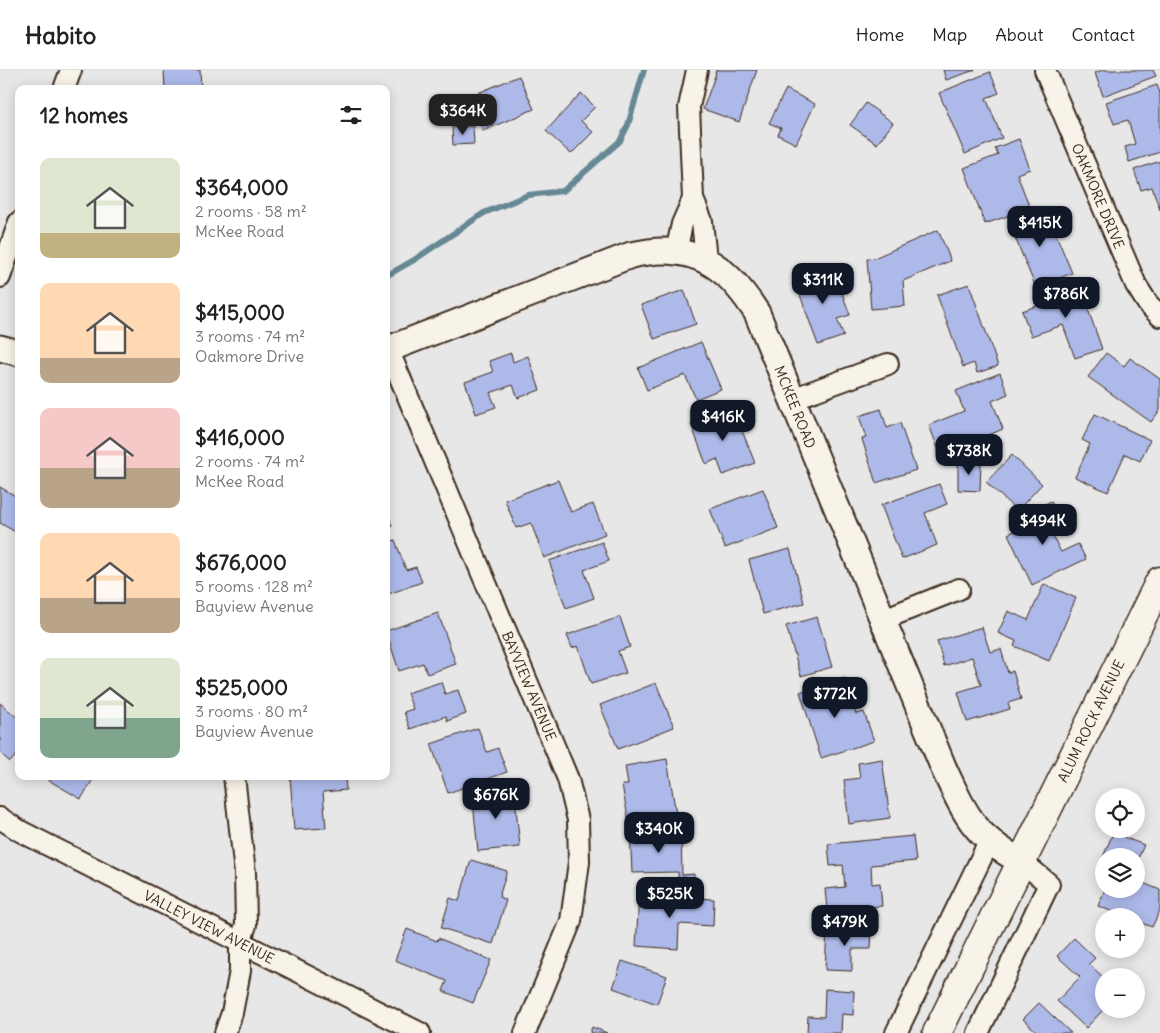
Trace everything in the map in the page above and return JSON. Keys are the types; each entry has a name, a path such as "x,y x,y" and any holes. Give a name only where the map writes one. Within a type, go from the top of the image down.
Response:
{"main road":[{"name":"ALUM ROCK AVENUE","path":"937,1033 1160,581"}],"street":[{"path":"65,85 71,70"},
{"path":"697,70 689,107 693,199 702,221 706,260"},
{"name":"OAKMORE DRIVE","path":"1044,70 1136,285 1148,304 1160,316"},
{"path":"676,252 682,224 693,199"},
{"path":"0,277 15,234"},
{"name":"MCKEE ROAD","path":"390,349 631,255 661,251 690,254 706,260 721,270 741,288 757,313 960,804 989,842 1021,861"},
{"path":"0,348 15,351"},
{"name":"BAYVIEW AVENUE","path":"390,357 568,779 578,820 579,862 571,921 525,1033"},
{"path":"792,399 888,364"},
{"path":"884,619 959,589"},
{"path":"225,1033 232,1013 240,971 240,943 246,925 245,873 234,780"},
{"name":"VALLEY VIEW AVENUE","path":"0,818 20,832 420,1033"},
{"path":"896,1033 989,842"},
{"path":"978,1033 1050,884 1021,861"}],"building":[{"path":"164,70 200,70 201,85 165,85"},
{"path":"716,70 757,70 739,122 703,109"},
{"path":"943,70 975,70 946,80"},
{"path":"1102,70 1153,70 1156,76 1103,96 1095,73"},
{"path":"990,72 999,93 986,98 1002,138 965,154 939,93"},
{"path":"519,76 534,109 483,131 468,97"},
{"path":"1157,85 1160,93 1160,152 1129,162 1125,147 1135,144 1128,120 1114,124 1106,102"},
{"path":"786,89 815,104 796,144 778,135 781,128 769,123"},
{"path":"581,93 595,107 581,121 593,132 571,154 546,131"},
{"path":"866,103 893,123 877,144 850,125"},
{"path":"473,126 474,144 453,145 452,127"},
{"path":"1019,139 1030,169 1017,174 1030,208 985,224 964,168 998,155 995,148"},
{"path":"1160,161 1160,210 1152,187 1141,190 1134,170"},
{"path":"1045,208 1072,273 1036,288 1009,223"},
{"path":"938,230 950,261 903,281 905,306 871,309 867,259 874,258"},
{"path":"833,268 850,315 837,319 844,336 818,345 795,281"},
{"path":"1078,281 1102,349 1075,358 1063,325 1031,336 1022,311 1048,302 1045,292"},
{"path":"969,284 998,366 977,373 974,363 963,367 937,295"},
{"path":"684,290 696,324 654,339 641,305"},
{"path":"701,342 721,389 696,399 685,375 647,390 638,368"},
{"path":"511,353 513,362 528,356 540,390 518,398 513,385 490,393 496,407 476,414 465,382 493,372 489,361"},
{"path":"1106,353 1124,366 1130,358 1160,379 1160,410 1151,422 1088,377"},
{"path":"1000,373 1008,394 992,401 1003,429 962,446 964,451 942,459 929,425 964,411 956,391"},
{"path":"733,408 755,463 723,475 717,459 706,464 691,424"},
{"path":"881,409 887,428 900,423 916,470 876,483 862,439 866,438 859,416"},
{"path":"1095,414 1150,440 1140,461 1125,454 1108,492 1075,477 1090,444 1082,440"},
{"path":"1012,455 1042,484 1017,511 986,482"},
{"path":"958,461 981,462 980,491 958,490"},
{"path":"558,480 571,512 593,504 605,534 544,558 531,523 516,528 505,500"},
{"path":"939,484 947,504 925,513 937,545 902,559 881,505"},
{"path":"0,487 15,496 15,532 0,523"},
{"path":"763,489 778,528 725,548 710,509"},
{"path":"1051,501 1059,519 1047,525 1061,552 1078,544 1086,559 1032,585 1008,534 1030,524 1025,514"},
{"path":"395,540 406,570 416,567 422,582 390,594 390,542"},
{"path":"602,542 609,561 584,570 594,598 566,608 549,561"},
{"path":"790,549 804,603 763,614 749,560"},
{"path":"1044,584 1076,598 1049,661 1014,646 1016,641 998,633 1008,611 1028,620"},
{"path":"438,613 456,664 427,674 423,663 399,671 390,643 390,630"},
{"path":"620,617 630,647 618,651 626,673 591,684 578,646 572,648 567,635"},
{"path":"817,617 832,667 801,676 786,626"},
{"path":"982,627 990,652 1001,649 1008,673 1013,671 1021,699 1008,703 1010,709 967,722 958,692 981,685 972,657 944,666 937,641"},
{"path":"845,678 856,714 864,712 874,741 821,758 800,692"},
{"path":"441,682 445,694 458,690 466,714 447,721 446,716 410,729 404,712 413,709 407,693"},
{"path":"656,683 674,727 618,749 600,705"},
{"path":"0,703 15,716 15,756 10,762 0,753"},
{"path":"478,728 487,752 498,748 507,772 448,793 431,744"},
{"path":"667,759 676,814 629,823 622,785 628,785 625,766"},
{"path":"882,759 890,818 849,824 844,780 860,778 858,763"},
{"path":"48,780 93,780 81,799"},
{"path":"290,780 345,780 346,790 323,792 326,828 294,830"},
{"path":"514,788 520,847 478,851 472,792"},
{"path":"681,827 682,875 694,874 694,891 679,891 678,872 632,873 630,829"},
{"path":"913,836 916,861 871,865 872,884 880,883 882,906 827,910 825,889 845,887 843,865 830,866 828,844"},
{"path":"1111,838 1126,838 1144,845 1143,848 1107,848"},
{"path":"471,860 507,871 499,897 506,900 493,944 441,928 450,898 459,901"},
{"path":"1145,884 1160,890 1160,910 1152,927 1145,924 1145,908 1103,908 1098,906 1101,898 1145,898"},
{"path":"639,895 714,899 713,926 679,924 678,949 636,946"},
{"path":"827,927 872,929 871,949 852,949 852,971 825,970"},
{"path":"407,929 437,941 438,938 491,960 473,1003 443,991 447,981 395,960"},
{"path":"1074,938 1095,958 1089,964 1095,970 1095,1018 1086,1028 1057,1001 1080,977 1057,956"},
{"path":"622,961 667,976 657,1004 613,988"},
{"path":"825,989 854,991 853,1015 842,1014 841,1033 807,1033 808,1016 824,1017"},
{"path":"1039,1003 1071,1033 1038,1033 1023,1019"},
{"path":"592,1027 607,1033 590,1033"}],"waterway":[{"path":"390,274 414,260 484,213 528,195 563,191 620,141 628,125 644,70"}]}
